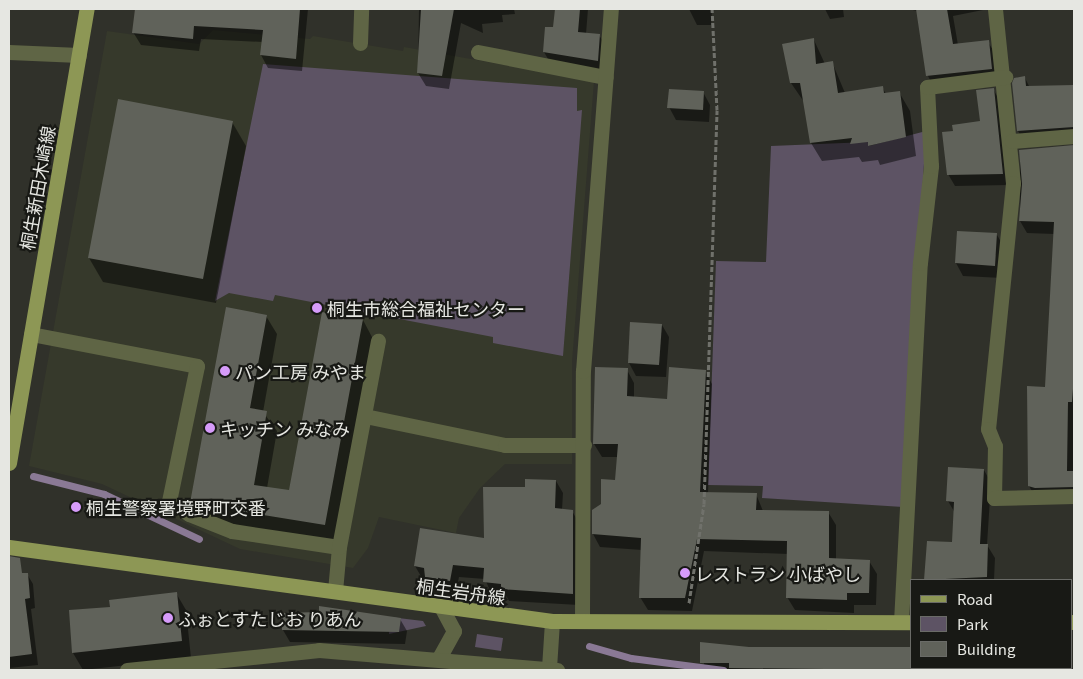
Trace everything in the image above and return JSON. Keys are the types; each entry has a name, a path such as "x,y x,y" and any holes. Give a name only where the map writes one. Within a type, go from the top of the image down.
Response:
{"main road":[{"name":"桐生新田木崎線","path":"9,463 87,9"},
{"name":"桐生岩舟線","path":"9,547 552,621 906,622"}],"street":[{"path":"360,43 362,9"},
{"path":"582,620 584,362 611,9"},
{"path":"995,9 1012,141 1014,184 988,429 995,446 994,498 1074,496"},
{"path":"9,52 79,55"},
{"path":"478,52 606,77"},
{"path":"906,622 920,263 931,166 928,87 1005,77"},
{"path":"1012,141 1074,136"},
{"path":"30,334 197,366 169,500 189,514 232,531 339,547"},
{"path":"335,591 339,547 378,341"},
{"path":"365,416 505,445 584,445"},
{"path":"439,658 454,631 441,607"},
{"path":"127,670 211,665 319,650 439,658 553,669 552,621"}],"path":[{"path":"689,603 704,504 717,110 712,9"}],"shaded area":[{"name":"桐生市総合福祉センター","path":"213,30 310,39 313,36 403,51 404,47 594,81 572,362 572,464 505,464 480,488 459,518 456,533 379,517 368,548 353,568 240,549 102,484 29,466 107,31 199,44"},
{"path":"974,669 1013,669 974,670"}],"green space":[{"path":"263,64 577,88 577,111 582,110 563,356 493,343 493,337 275,295 273,301 229,293 215,301"},
{"path":"926,131 903,507 762,498 763,486 708,485 716,261 766,262 771,146 868,142 869,146"},
{"path":"390,617 423,621 426,626 389,634"},
{"path":"477,634 503,638 501,651 475,647"}],"building":[{"path":"135,9 300,9 296,59 260,55 263,30 194,26 193,39 132,33"},
{"path":"421,9 454,9 442,76 417,73"},
{"path":"555,9 580,9 578,32 600,34 598,61 543,52 545,27 553,27"},
{"path":"916,9 947,9 953,44 989,40 992,69 926,76"},
{"path":"814,38 816,64 833,61 838,93 883,86 884,93 900,91 906,137 868,146 868,142 850,144 852,138 810,143 800,83 790,83 782,44"},
{"path":"1025,76 1026,86 1074,85 1074,127 1017,131 1012,83 1014,78"},
{"path":"994,88 1003,174 947,175 942,132 953,131 952,125 980,121 976,90"},
{"path":"669,89 704,91 703,110 667,108"},
{"path":"118,99 233,121 203,279 88,258"},
{"path":"1074,145 1074,376 1072,402 1068,402 1067,471 1074,471 1074,487 1035,488 1028,486 1027,386 1045,387 1054,222 1019,221 1022,184 1019,150"},
{"path":"957,231 997,233 995,266 955,263"},
{"path":"226,307 267,315 250,408 267,411 254,485 289,490 322,312 363,319 325,525 190,503"},
{"path":"630,322 662,324 659,365 628,363"},
{"path":"595,367 628,368 627,396 667,399 669,367 706,370 700,492 757,493 756,510 829,511 829,558 870,560 869,593 847,593 847,600 786,598 787,541 697,539 685,598 639,598 641,538 592,534 592,510 601,504 601,479 615,480 618,444 593,444"},
{"path":"948,467 984,469 980,544 988,544 987,577 924,579 927,541 952,542 954,502 946,501"},
{"path":"525,479 556,480 555,508 573,510 573,594 501,589 501,584 483,582 484,568 453,565 450,581 425,577 424,568 414,566 420,528 484,538 483,487 525,487"},
{"path":"9,556 20,558 22,573 28,573 30,598 25,599 32,654 9,657"},
{"path":"177,592 182,641 72,653 69,610 110,607 109,600"},
{"path":"319,606 401,618 399,632 282,630 281,613 319,612"},
{"path":"700,642 749,647 910,647 910,669 912,670 729,668 729,663 700,663"}],"waterway":[{"path":"33,476 104,494 199,539"},
{"path":"589,646 631,658 723,670"}],"place":[{"name":"桐生市総合福祉センター","path":"317,308"},
{"name":"パン工房 みやま","path":"225,371"},
{"name":"キッチン みなみ","path":"210,428"},
{"name":"桐生警察署境野町交番","path":"76,507"},
{"name":"レストラン 小ばやし","path":"685,573"},
{"name":"ふぉとすたじお りあん","path":"168,618"}]}
